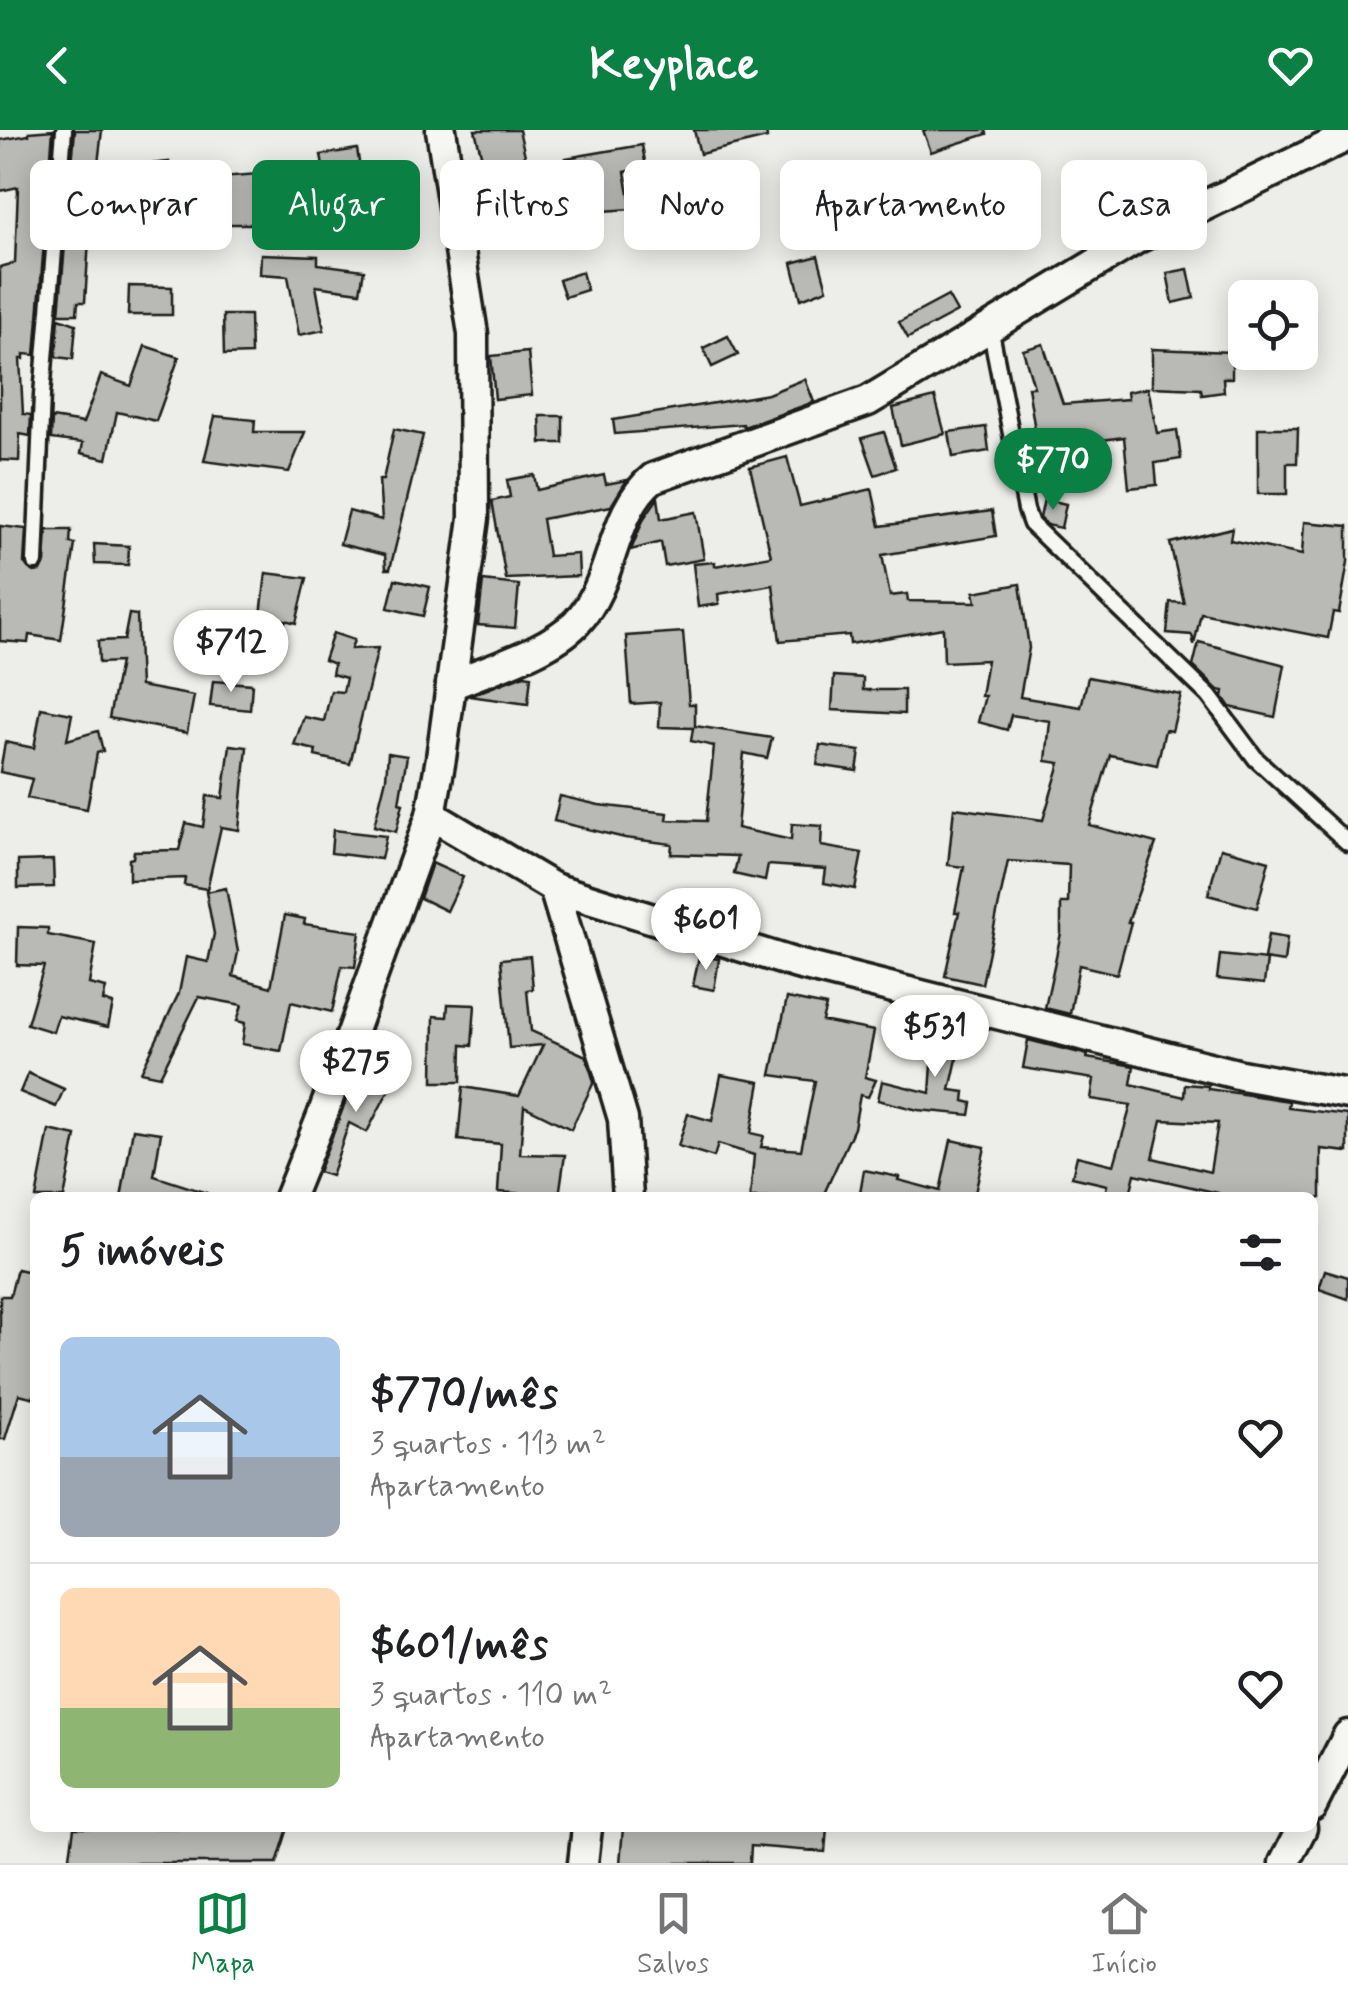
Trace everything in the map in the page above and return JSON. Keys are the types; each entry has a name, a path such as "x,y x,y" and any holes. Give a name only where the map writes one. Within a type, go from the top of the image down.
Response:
{"street":[{"path":"291,1192 431,814 451,685 474,518 472,334 441,130"},
{"path":"451,685 557,638 576,623 591,604 637,492 654,478 868,401 1138,238 1348,136"},
{"path":"431,814 554,888 797,964 1241,1075 1348,1094"},
{"path":"554,888 623,1119 628,1192"},
{"path":"1318,1794 1348,1736"},
{"path":"582,1863 586,1832"},
{"path":"1284,1863 1300,1832"}],"lane":[{"path":"35,562 42,395 64,130"},
{"path":"990,327 1031,524 1209,696 1256,758 1348,843"}],"building":[{"path":"53,130 51,160 30,160 30,250 43,250 35,355 24,354 24,359 20,359 23,414 31,415 30,436 20,434 19,461 0,460 0,267 15,263 18,187 0,191 0,140"},
{"path":"75,130 102,130 98,160 72,160"},
{"path":"475,130 519,130 526,160 482,160"},
{"path":"694,130 766,130 767,138 700,154"},
{"path":"923,130 986,130 987,134 931,152"},
{"path":"642,145 645,160 624,160 624,210 604,211 604,160 566,158"},
{"path":"357,149 359,160 322,160 321,155"},
{"path":"252,174 252,224 232,224 232,176"},
{"path":"65,250 88,250 85,302 78,302 77,314 59,314"},
{"path":"261,254 318,256 318,264 364,270 360,292 316,286 324,330 299,335 288,276 260,274"},
{"path":"818,256 827,289 801,299 792,263"},
{"path":"1188,269 1194,298 1173,303 1167,273"},
{"path":"582,272 587,290 565,297 559,280"},
{"path":"129,286 172,287 172,315 128,315"},
{"path":"948,296 957,312 908,338 899,322"},
{"path":"223,315 250,315 251,354 224,355"},
{"path":"59,318 76,324 73,359 56,357"},
{"path":"728,336 738,355 712,367 703,348"},
{"path":"1043,344 1063,404 1128,399 1127,392 1148,388 1157,433 1177,430 1181,459 1155,463 1157,485 1129,488 1124,437 1038,449 1028,387 1034,387 1023,350"},
{"path":"145,346 179,357 156,421 117,412 107,459 81,453 83,443 51,439 52,418 83,423 101,375 131,386"},
{"path":"1152,349 1228,352 1232,378 1223,378 1224,392 1202,395 1201,389 1152,387"},
{"path":"528,352 532,395 495,399 491,356"},
{"path":"805,379 814,402 744,427 743,424 615,434 613,420 768,394"},
{"path":"935,397 945,434 901,445 893,408"},
{"path":"215,416 255,420 254,432 305,432 289,472 204,461"},
{"path":"540,416 563,416 563,443 541,443"},
{"path":"986,427 989,451 953,457 949,432"},
{"path":"1258,428 1298,428 1297,463 1287,463 1287,494 1258,494"},
{"path":"394,429 423,435 390,569 386,569 385,555 340,544 349,511 382,520 379,480 383,480"},
{"path":"884,432 896,468 875,475 862,438"},
{"path":"787,457 800,506 872,489 880,526 992,511 996,536 882,555 890,596 907,594 908,601 976,602 974,592 1020,584 1029,648 1020,697 1081,707 1088,677 1181,695 1172,731 1165,730 1157,765 1110,755 1089,825 1156,843 1128,922 1117,974 1079,965 1070,1014 1045,1008 1061,933 1061,903 1068,903 1069,865 1008,861 982,984 945,976 964,867 948,865 954,808 1043,820 1060,763 1046,761 1050,721 1011,715 1007,730 978,722 985,696 981,696 987,660 944,662 943,628 850,644 849,635 780,641 773,585 718,594 719,604 698,607 693,564 715,562 715,566 771,556 750,467"},
{"path":"534,475 537,490 604,475 606,484 627,480 611,506 542,519 548,556 578,554 579,576 506,579 492,501 510,497 507,480"},
{"path":"658,498 661,519 696,512 704,559 665,566 661,542 631,550 644,518"},
{"path":"1044,499 1066,504 1061,528 1047,525 1040,518"},
{"path":"1304,522 1348,526 1348,562 1339,613 1333,612 1328,638 1201,613 1194,645 1192,635 1167,633 1170,602 1184,603 1170,543 1232,528 1230,540 1302,555"},
{"path":"0,526 26,529 24,563 34,572 41,571 45,563 47,530 71,530 70,543 75,544 61,640 29,635 28,643 0,641"},
{"path":"94,544 129,546 128,565 95,564"},
{"path":"266,573 307,578 296,623 285,620 283,647 265,646 262,655 224,645 232,617 260,624"},
{"path":"395,579 430,587 423,616 388,608"},
{"path":"483,581 519,585 515,628 478,625"},
{"path":"129,614 137,615 140,686 194,696 187,733 109,718 120,662 99,663 98,641 124,640"},
{"path":"683,632 689,704 695,704 695,726 772,738 767,758 744,753 737,828 791,840 792,824 822,826 821,846 862,853 855,889 824,883 826,869 768,865 765,881 734,874 738,856 671,854 672,844 625,838 554,821 560,796 668,813 667,820 706,821 714,746 691,741 693,728 659,727 660,702 631,704 626,636"},
{"path":"333,633 354,640 351,649 378,648 350,764 315,756 316,750 294,745 304,717 324,721 331,691 343,692 346,678 332,674 334,664 324,660"},
{"path":"1199,642 1285,665 1275,717 1230,707 1223,697 1224,691 1193,666"},
{"path":"524,675 531,676 528,704 469,696"},
{"path":"834,676 863,678 863,690 904,690 904,714 832,710"},
{"path":"213,681 252,684 250,710 210,706"},
{"path":"41,708 72,714 67,740 98,731 103,751 97,753 87,809 27,798 32,779 0,772 5,742 34,748"},
{"path":"230,745 247,747 239,830 221,827 207,889 184,885 185,878 129,880 129,859 134,851 179,850 186,823 203,827 207,796 223,798"},
{"path":"820,745 860,751 857,771 817,765"},
{"path":"388,753 407,756 396,832 374,826"},
{"path":"333,830 386,836 381,859 331,853"},
{"path":"1221,848 1269,861 1257,908 1208,895"},
{"path":"53,860 54,887 18,888 18,861"},
{"path":"432,863 463,877 447,911 420,898"},
{"path":"226,888 238,952 233,976 271,987 285,915 305,919 304,924 360,932 355,967 342,966 332,1012 291,1002 281,1051 242,1044 245,1023 237,1021 242,1005 199,997 160,1076 141,1072 179,993 186,957 208,962 214,934 206,892"},
{"path":"18,927 48,928 48,935 96,944 89,984 106,988 103,1001 113,1004 108,1027 58,1016 53,1032 27,1024 44,966 17,965"},
{"path":"1268,935 1287,938 1284,962 1264,959"},
{"path":"1220,955 1267,960 1264,984 1217,979"},
{"path":"530,956 533,989 527,990 531,1031 586,1056 594,1082 571,1129 524,1106 520,1154 565,1155 560,1192 498,1192 501,1144 458,1140 463,1087 519,1096 543,1045 509,1048 501,959"},
{"path":"699,956 719,959 714,990 693,986"},
{"path":"787,998 826,1006 822,1021 874,1031 865,1077 876,1080 868,1097 860,1095 854,1128 825,1192 751,1192 754,1155 718,1144 714,1157 678,1146 688,1114 712,1121 721,1075 760,1082 751,1133 764,1136 761,1147 801,1150 815,1081 771,1075"},
{"path":"448,1004 475,1005 472,1046 462,1045 461,1082 433,1082 434,1016 447,1017"},
{"path":"939,1023 964,1028 950,1090 965,1092 964,1101 972,1103 970,1115 918,1110 878,1100 882,1081 930,1093"},
{"path":"1028,1040 1088,1055 1087,1058 1134,1066 1131,1084 1184,1097 1185,1084 1208,1086 1289,1101 1288,1108 1348,1115 1348,1152 1321,1149 1321,1198 1318,1192 1214,1192 1135,1174 1130,1192 1105,1192 1107,1185 1072,1177 1077,1156 1114,1165 1131,1105 1091,1099 1094,1079 1023,1068","holes":["1162,1120 1218,1123 1210,1172 1153,1158"]},
{"path":"367,1072 393,1082 367,1132 349,1123 331,1176 318,1172 351,1088 359,1092"},
{"path":"28,1073 64,1089 56,1107 20,1092"},
{"path":"133,1129 161,1133 154,1176 204,1192 122,1192"},
{"path":"49,1130 76,1136 65,1192 37,1192"},
{"path":"951,1140 985,1147 975,1192 860,1192 864,1170 940,1191"},
{"path":"17,1269 30,1272 30,1397 19,1394 5,1439 0,1439 0,1296 10,1296"},
{"path":"1325,1270 1348,1277 1348,1299 1319,1289"},
{"path":"73,1832 287,1832 277,1863 69,1863"},
{"path":"623,1832 827,1832 825,1852 751,1846 750,1863 620,1863"}]}
